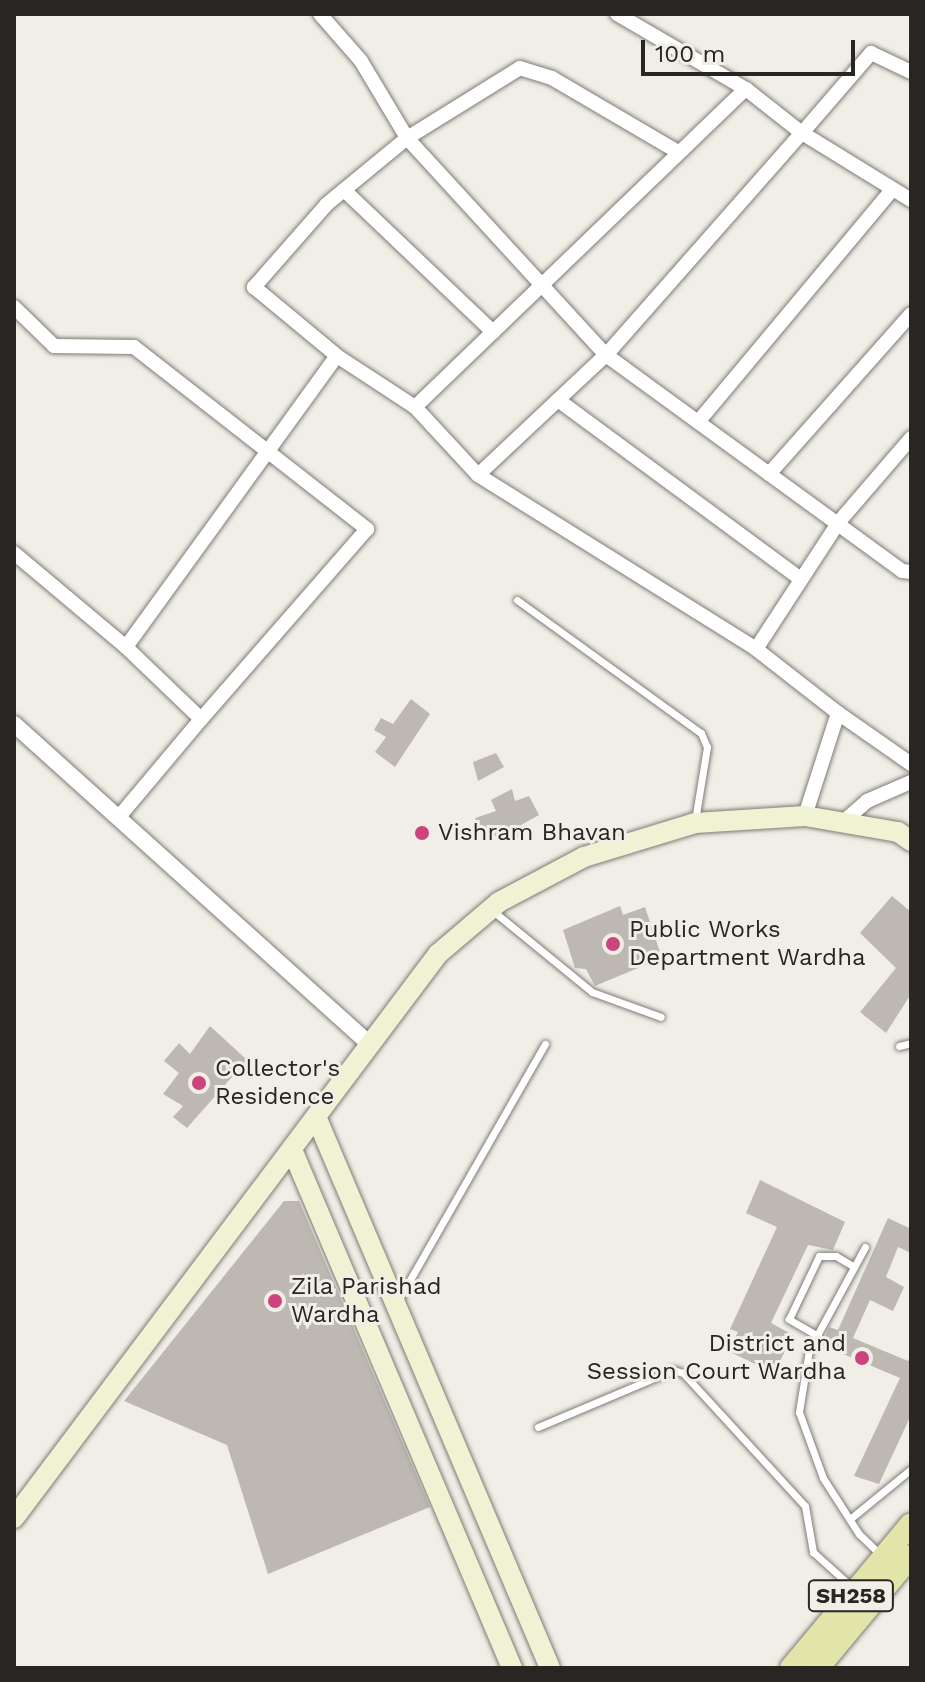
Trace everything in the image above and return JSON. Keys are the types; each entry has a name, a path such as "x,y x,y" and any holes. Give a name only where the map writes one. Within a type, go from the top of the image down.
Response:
{"main road":[{"path":"14,1518 293,1152 438,954 490,909 584,857 695,823 805,816 898,832 911,841"},
{"path":"317,1119 550,1668"},
{"path":"293,1152 512,1668"},
{"name":"SH258","path":"818,1668 901,1566 911,1524"},
{"name":"SH258","path":"791,1668 856,1591 901,1566"}],"street":[{"path":"320,14 361,61 407,138 606,355 769,474 911,572"},
{"path":"617,14 746,89 802,133 891,191 911,200"},
{"path":"478,475 606,355 871,53 911,72"},
{"path":"678,152 552,78 520,68 407,138 344,190 254,287 337,356 415,407 478,475 756,649 838,713 911,764"},
{"path":"415,407 746,89"},
{"path":"344,190 493,332"},
{"path":"698,422 891,191"},
{"path":"14,307 54,346 134,347 270,448 367,529 118,818"},
{"path":"769,474 911,314"},
{"path":"126,647 337,356"},
{"path":"558,400 799,578"},
{"path":"756,649 799,578 838,523 911,438"},
{"path":"14,553 126,647 201,719"},
{"path":"805,816 838,713"},
{"path":"14,724 370,1045"},
{"path":"843,822 867,801 911,782"}],"lane":[{"path":"517,600 701,733 707,747 695,823"},
{"path":"490,909 592,992 661,1017"},
{"path":"899,1046 911,1043"},
{"path":"395,1305 545,1044"},
{"path":"865,1247 809,1350 799,1412 823,1478 850,1519 901,1566"},
{"path":"818,1336 789,1319 819,1256 836,1256 854,1267"},
{"path":"538,1427 673,1370 683,1373 805,1506 813,1552 856,1591"},
{"path":"850,1519 911,1469"}],"building":[{"path":"411,699 430,714 395,767 375,752 386,737 374,730 381,718 393,724"},
{"path":"496,753 504,767 478,781 473,762"},
{"path":"512,789 515,801 529,796 539,815 521,825 525,834 513,841 509,832 483,840 475,818 496,811 491,800"},
{"path":"892,896 911,912 911,994 886,1033 860,1012 896,968 860,933"},
{"name":"Public Works Department Wardha","path":"620,906 623,915 645,907 662,958 595,986 586,969 575,968 563,930"},
{"name":"Collector's Residence","path":"210,1026 247,1060 187,1128 173,1117 183,1106 163,1094 179,1073 164,1061 179,1043 190,1054"},
{"path":"760,1180 845,1222 833,1250 808,1245 771,1323 793,1335 774,1373 728,1351 738,1332 730,1329 777,1227 746,1213"},
{"name":"Zila Parishad Wardha","path":"284,1201 299,1201 430,1507 268,1574 227,1445 124,1401"},
{"path":"888,1218 911,1229 911,1253 898,1247 886,1277 904,1287 893,1311 870,1300 853,1338 908,1361 911,1354 911,1415 879,1484 854,1476 900,1378 822,1345 829,1327 838,1330"}],"place":[{"name":"Vishram Bhavan","path":"422,833"},
{"name":"Public Works Department Wardha","path":"613,944"},
{"name":"Collector's Residence","path":"199,1083"},
{"name":"Zila Parishad Wardha","path":"275,1301"},
{"name":"District and Session Court Wardha","path":"862,1358"}]}
